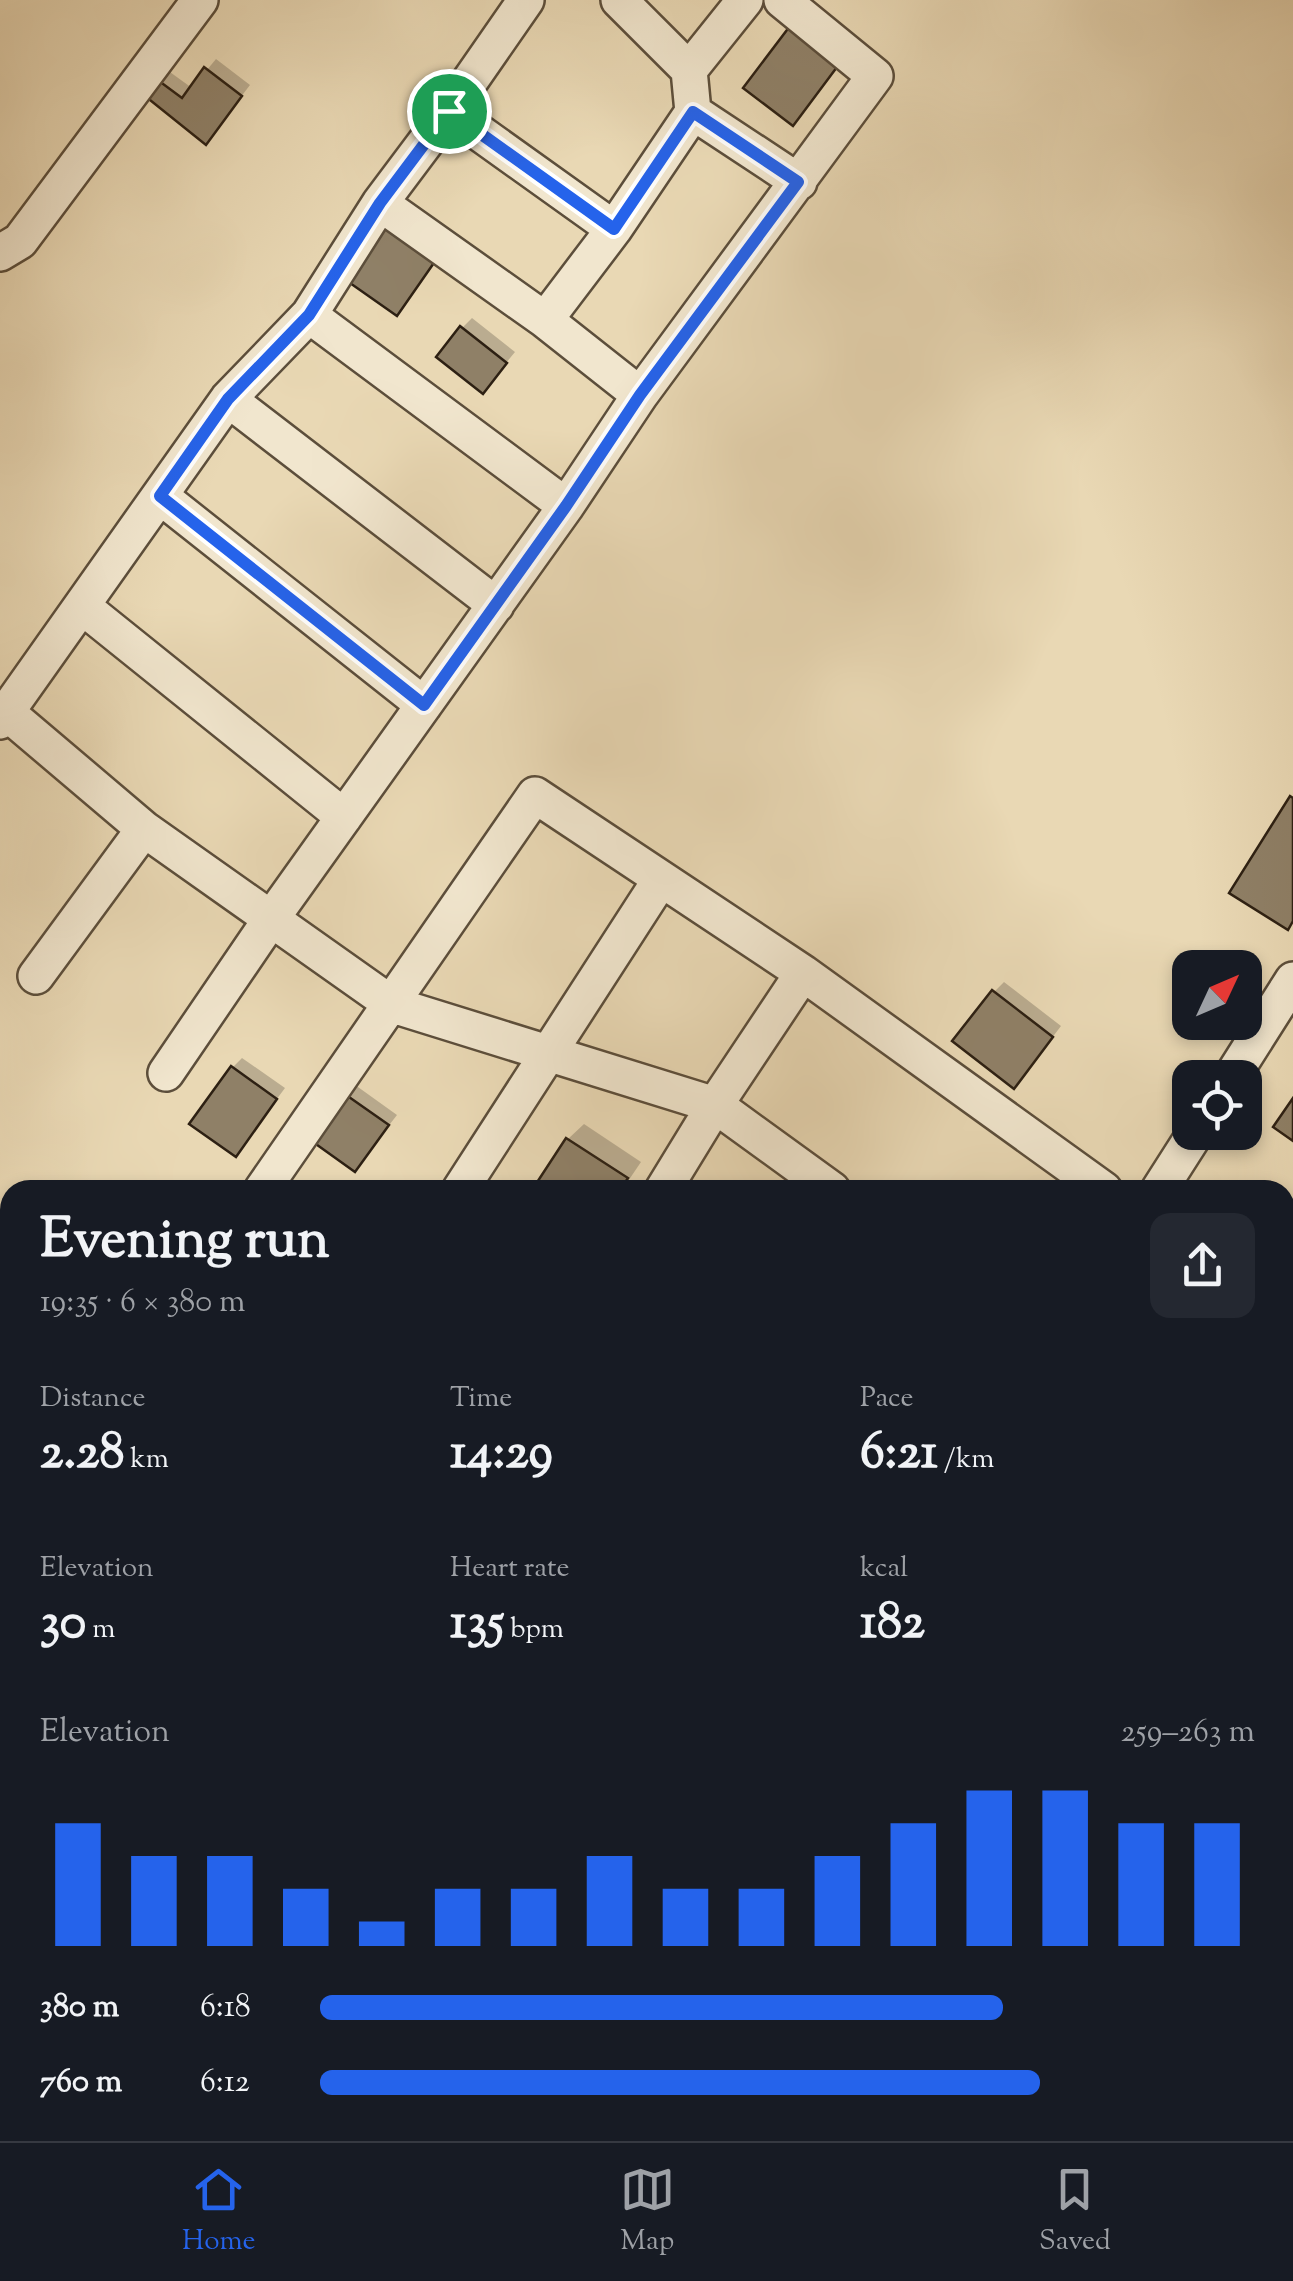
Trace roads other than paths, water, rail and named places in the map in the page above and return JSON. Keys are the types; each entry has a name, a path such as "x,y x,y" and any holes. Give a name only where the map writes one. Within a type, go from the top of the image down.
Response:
{"street":[{"path":"0,254 20,241 200,0"},
{"path":"526,0 380,203 309,315 228,399 3,716 144,828 393,1005 715,1105 818,1180"},
{"path":"545,320 614,229 693,112 689,70 620,0"},
{"path":"689,70 745,0"},
{"path":"166,1073 640,395 875,76 782,0"},
{"path":"449,111 614,229"},
{"path":"693,112 798,182"},
{"path":"380,203 545,320 640,395"},
{"path":"309,315 566,506"},
{"path":"228,399 496,605"},
{"path":"160,496 424,705"},
{"path":"84,607 344,817"},
{"path":"269,1180 535,795 802,973 1090,1180"},
{"path":"36,976 144,828"},
{"path":"466,1180 661,879"},
{"path":"670,1180 802,973"},
{"path":"1242,1060 1293,980"},
{"path":"1165,1180 1185,1150"}]}
